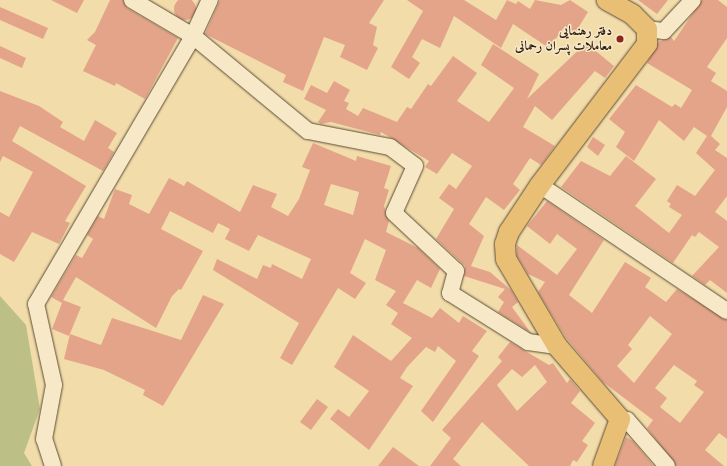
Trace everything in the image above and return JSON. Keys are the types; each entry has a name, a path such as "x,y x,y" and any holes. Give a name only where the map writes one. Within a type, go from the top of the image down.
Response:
{"main road":[{"path":"603,466 620,419 557,346 506,259 508,232 540,185 647,44 647,29 632,14 607,0"}],"street":[{"path":"132,0 193,36 308,131 390,148 415,166 394,213 456,271 450,293 528,342 557,346"},
{"path":"52,466 44,439 54,385 36,304 193,36 210,0"},
{"path":"647,29 664,31 694,0"},
{"path":"540,185 727,311"},
{"path":"620,419 627,420 667,466"}],"green space":[{"path":"0,296 26,325 40,409 24,453 32,466 0,466"}],"building":[{"path":"185,-2 189,-1 195,5 195,13 189,19 185,20 181,19 175,13 174,9 175,5 181,-1"},
{"path":"51,0 84,0 77,13"},
{"path":"110,0 123,0 127,8 178,38 145,99 116,83 115,86 83,71 96,45 87,40 95,32"},
{"path":"220,0 384,0 369,23 377,27 373,45 378,48 367,70 340,57 345,45 324,37 303,91 283,82 286,75 205,34"},
{"path":"407,0 464,0 496,20 507,0 516,4 518,1 530,9 535,0 561,5 570,0 588,12 575,33 565,26 549,48 513,24 501,48 454,16 440,48 422,39 412,57 420,63 409,79 391,67 423,11"},
{"path":"638,0 668,0 657,14"},
{"path":"702,0 718,0 727,7 727,38 707,67 716,73 711,81 727,91 727,107 711,136 720,144 715,150 727,158 727,196 715,212 727,221 727,293 710,280 705,285 692,276 719,247 699,232 695,237 692,235 673,263 561,187 581,161 610,176 626,156 656,179 635,206 669,233 682,215 669,207 671,204 667,201 677,185 695,196 715,170 696,153 707,136 694,127 684,141 659,120 634,161 616,147 625,132 609,119 636,85 672,107 675,104 681,108 692,90 647,63 658,42 671,37 674,41"},
{"path":"0,7 48,28 43,39 0,20"},
{"path":"586,43 614,66 605,78 595,71 552,120 535,106 523,127 555,146 541,165 530,158 513,184 520,190 504,210 486,197 469,224 484,236 471,266 490,272 511,290 518,302 512,307 531,333 498,312 504,302 498,297 505,289 464,276 465,266 436,239 454,209 439,198 449,184 456,189 472,166 452,153 437,174 425,167 429,161 381,132 380,135 331,122 321,124 318,122 326,110 304,99 311,85 327,93 334,81 350,90 344,101 349,103 346,109 358,116 363,108 397,122 407,107 411,109 428,84 431,86 453,56 477,73 457,101 489,122 514,88 481,65 493,44 539,74 527,99"},
{"path":"0,46 26,58 22,68 0,58"},
{"path":"0,91 39,106 63,122 60,127 84,141 95,120 117,133 108,148 114,152 103,171 20,126 12,141 86,186 65,221 70,223 59,244 32,232 14,262 0,254 0,212 9,217 33,172 3,156 0,162"},
{"path":"593,137 605,145 598,156 587,147"},
{"path":"313,143 356,161 357,156 391,166 384,188 389,190 384,206 389,221 386,232 418,248 440,269 431,288 417,280 403,303 432,318 440,308 459,323 463,316 487,331 472,351 479,356 433,422 421,411 456,361 438,346 435,352 426,347 407,367 400,378 413,386 369,450 330,419 338,409 349,417 369,391 334,367 353,335 391,361 412,338 391,324 398,313 386,305 396,291 375,280 386,250 365,239 350,273 366,283 355,299 338,288 292,365 280,358 299,323 213,270 217,259 257,279 263,265 271,268 272,264 302,279 311,259 258,235 249,251 225,239 230,229 218,223 213,233 170,211 161,229 203,251 181,290 179,289 172,296 156,328 76,277 63,300 81,307 69,336 52,329 62,303 51,297 76,255 82,258 93,239 87,235 98,216 104,219 115,189 132,195 129,204 149,214 169,178 184,186 187,181 240,212 253,185 277,194 271,207 288,216 299,199 310,170 302,167","holes":["331,184 359,192 353,215 324,205"]},
{"path":"547,201 604,240 569,295 592,313 625,262 651,278 645,287 666,302 677,289 727,320 727,439 719,433 705,450 724,466 676,466 647,428 653,420 603,382 566,338 538,292 545,282 528,274 517,256 517,245 557,275 577,249 557,234 550,244 527,226","holes":["650,316 672,334 634,383 617,366 632,349 628,345","674,365 697,381 694,385 704,392 680,423 660,407 667,398 655,388"]},
{"path":"203,295 224,304 163,406 143,395 145,390 104,370 64,359 70,334 101,345 112,318 181,340"},
{"path":"510,342 549,365 553,363 567,383 570,379 580,391 571,403 595,423 582,441 588,445 577,462 573,460 570,466 529,466 482,422 453,459 461,466 430,466 451,438 442,430 502,361 498,357","holes":["535,365 547,382 517,411 497,385 512,369 522,377"]},
{"path":"317,399 328,407 311,430 300,422"},
{"path":"626,437 633,441 654,466 615,466"},
{"path":"393,447 419,466 378,466"}],"place":[{"name":"دفتر رهنمایی معاملات پسران رحمانی","path":"620,39"}]}
